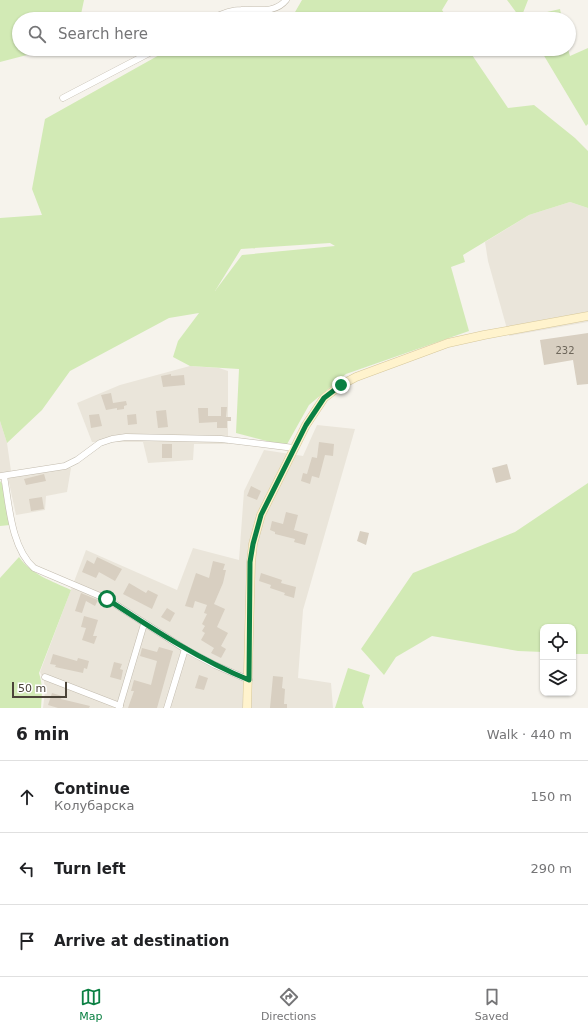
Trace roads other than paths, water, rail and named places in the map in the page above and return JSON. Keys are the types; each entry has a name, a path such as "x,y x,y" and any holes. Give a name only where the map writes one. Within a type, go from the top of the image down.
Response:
{"main road":[{"path":"247,708 249,680 250,562 253,544 261,515 306,425 324,398 341,385 356,377 459,340 588,316"}],"street":[{"path":"224,12 240,10 273,10 286,0"},
{"path":"63,98 144,56"},
{"path":"249,680 215,665 185,649 107,599 34,568 27,561 18,546 2,476 65,466 77,460 100,443 126,437 221,439 294,448"},
{"path":"45,677 119,707 144,624"},
{"path":"167,708 185,649"}]}
